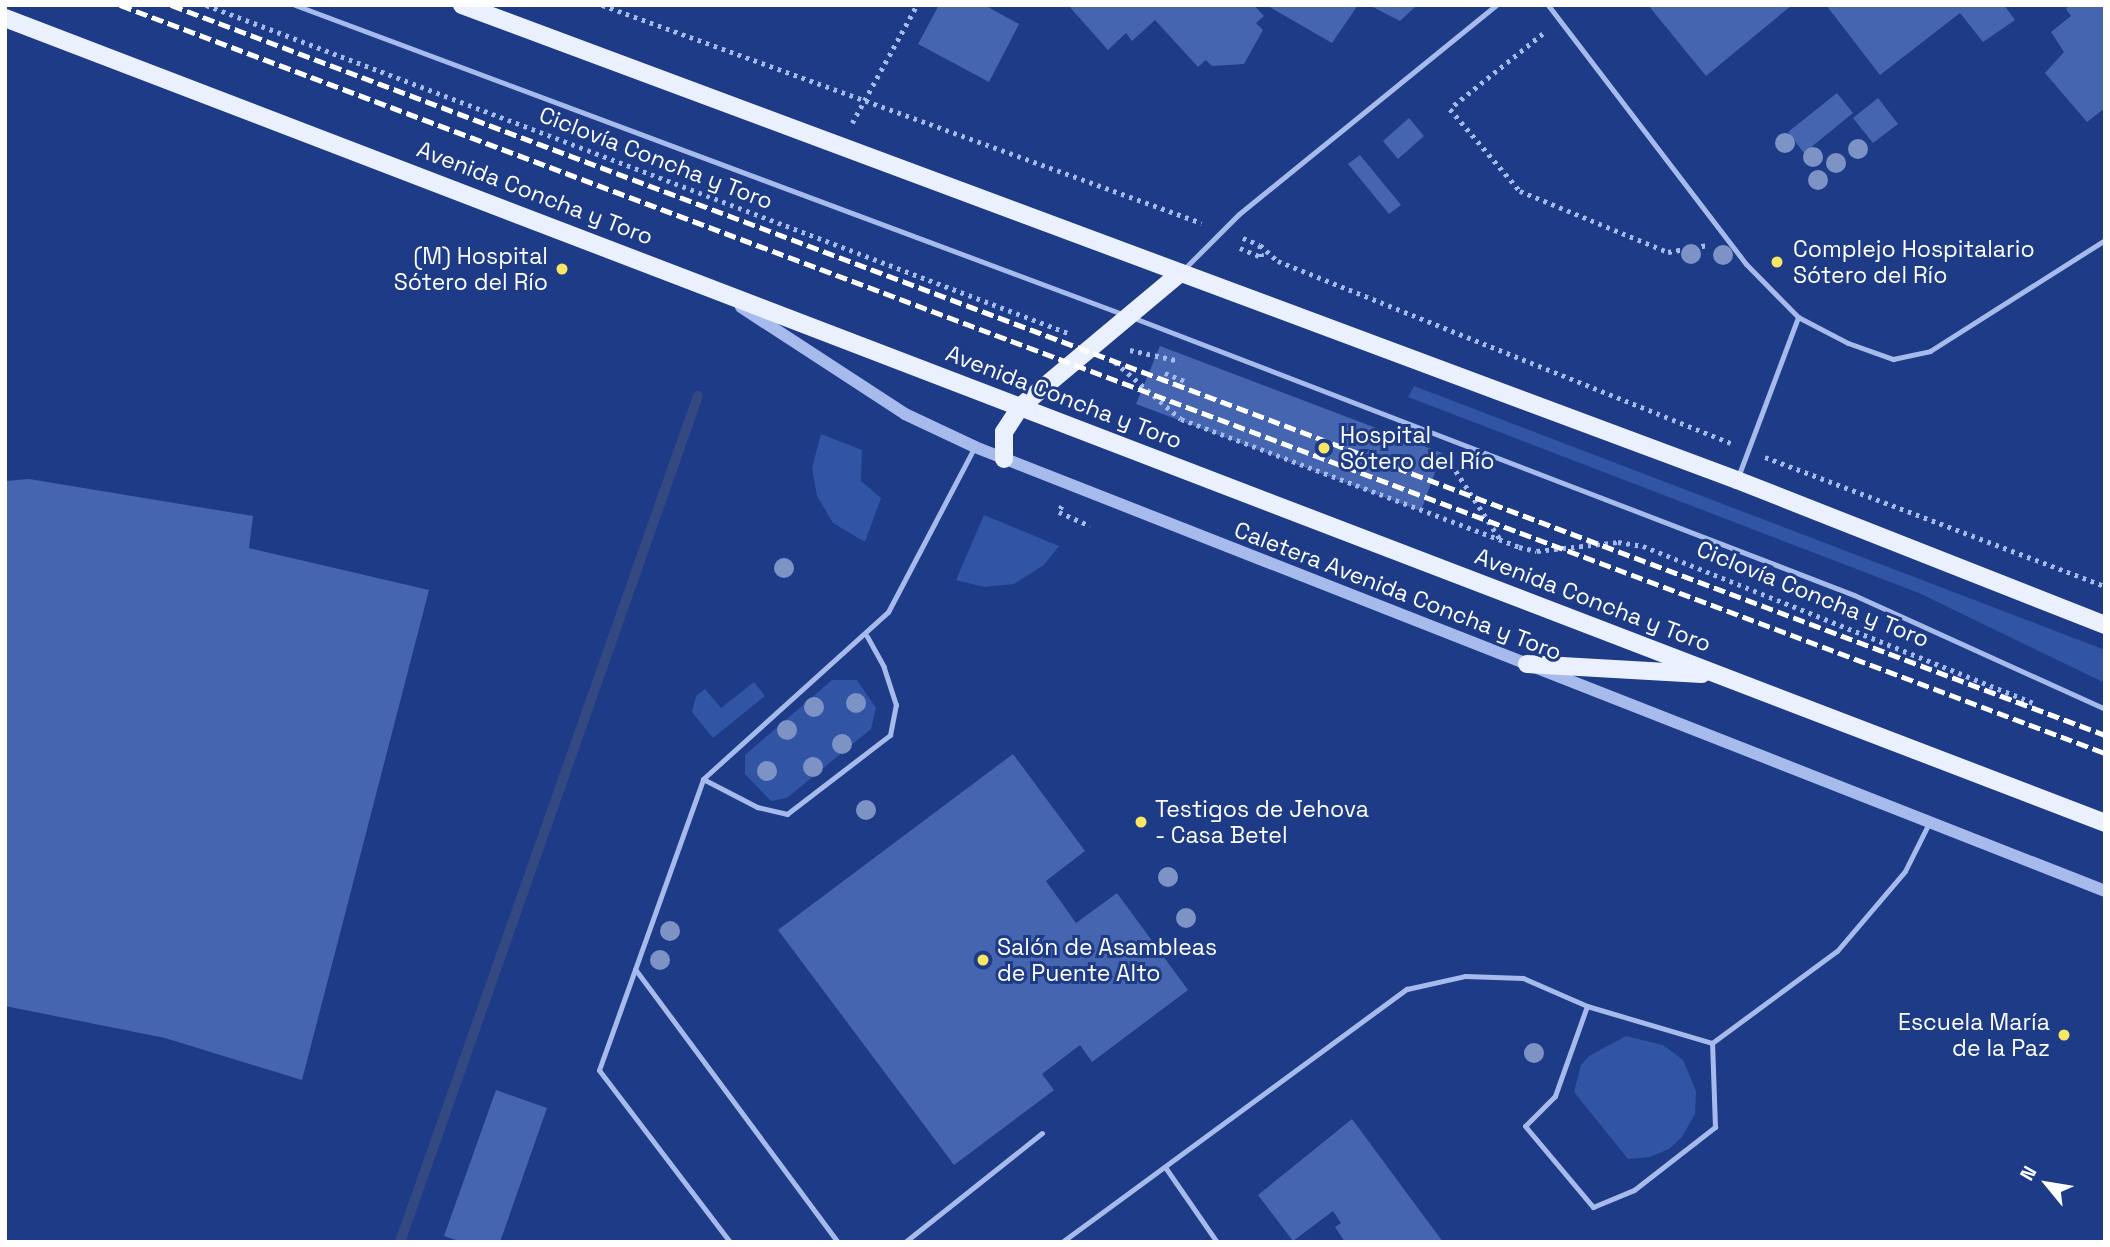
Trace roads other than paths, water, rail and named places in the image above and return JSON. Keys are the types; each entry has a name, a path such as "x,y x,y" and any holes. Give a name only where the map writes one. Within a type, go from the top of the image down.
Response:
{"main road":[{"path":"462,5 1737,480 2105,625"},
{"name":"Avenida Concha y Toro","path":"5,18 701,282 2105,823"},
{"path":"1004,459 1004,432 1020,407 1125,315 1180,273"},
{"path":"1527,664 1717,674"}],"street":[{"name":"Caletera Avenida Concha y Toro","path":"701,282 905,414 975,447 2105,891"}],"lane":[{"path":"295,5 1125,315 1854,595 2105,709"},
{"path":"1180,273 1222,230 1496,5"},
{"path":"1548,5 1746,264 1798,317 1868,351 1893,359 1911,358 1951,339 2105,240"},
{"path":"1737,480 1798,317"},
{"path":"730,1242 599,1070 703,779 867,636 888,612 975,447"},
{"path":"703,779 757,807 787,814 890,735 896,705 884,667 867,636"},
{"path":"1712,1043 1837,951 1905,871 1929,823"},
{"path":"635,969 838,1242"},
{"path":"1062,1242 1407,989 1465,976 1523,978 1587,1006 1712,1043"},
{"path":"1587,1006 1555,1096 1525,1126 1592,1207 1634,1190 1715,1127 1712,1043"},
{"path":"905,1242 1042,1133"},
{"path":"1165,1167 1217,1242"}],"waterway":[{"path":"400,1242 698,396"}],"railway":[{"path":"120,5 2105,753"},
{"path":"171,5 2105,735"}],"place":[{"name":"Complejo Hospitalario Sótero del Río","path":"1777,262"},
{"name":"(M) Hospital Sótero del Río","path":"562,269"},
{"name":"Hospital Sótero del Río","path":"1324,448"},
{"name":"Testigos de Jehova - Casa Betel","path":"1141,822"},
{"name":"Salón de Asambleas de Puente Alto","path":"983,960"},
{"name":"Escuela María de la Paz","path":"2064,1035"}]}
